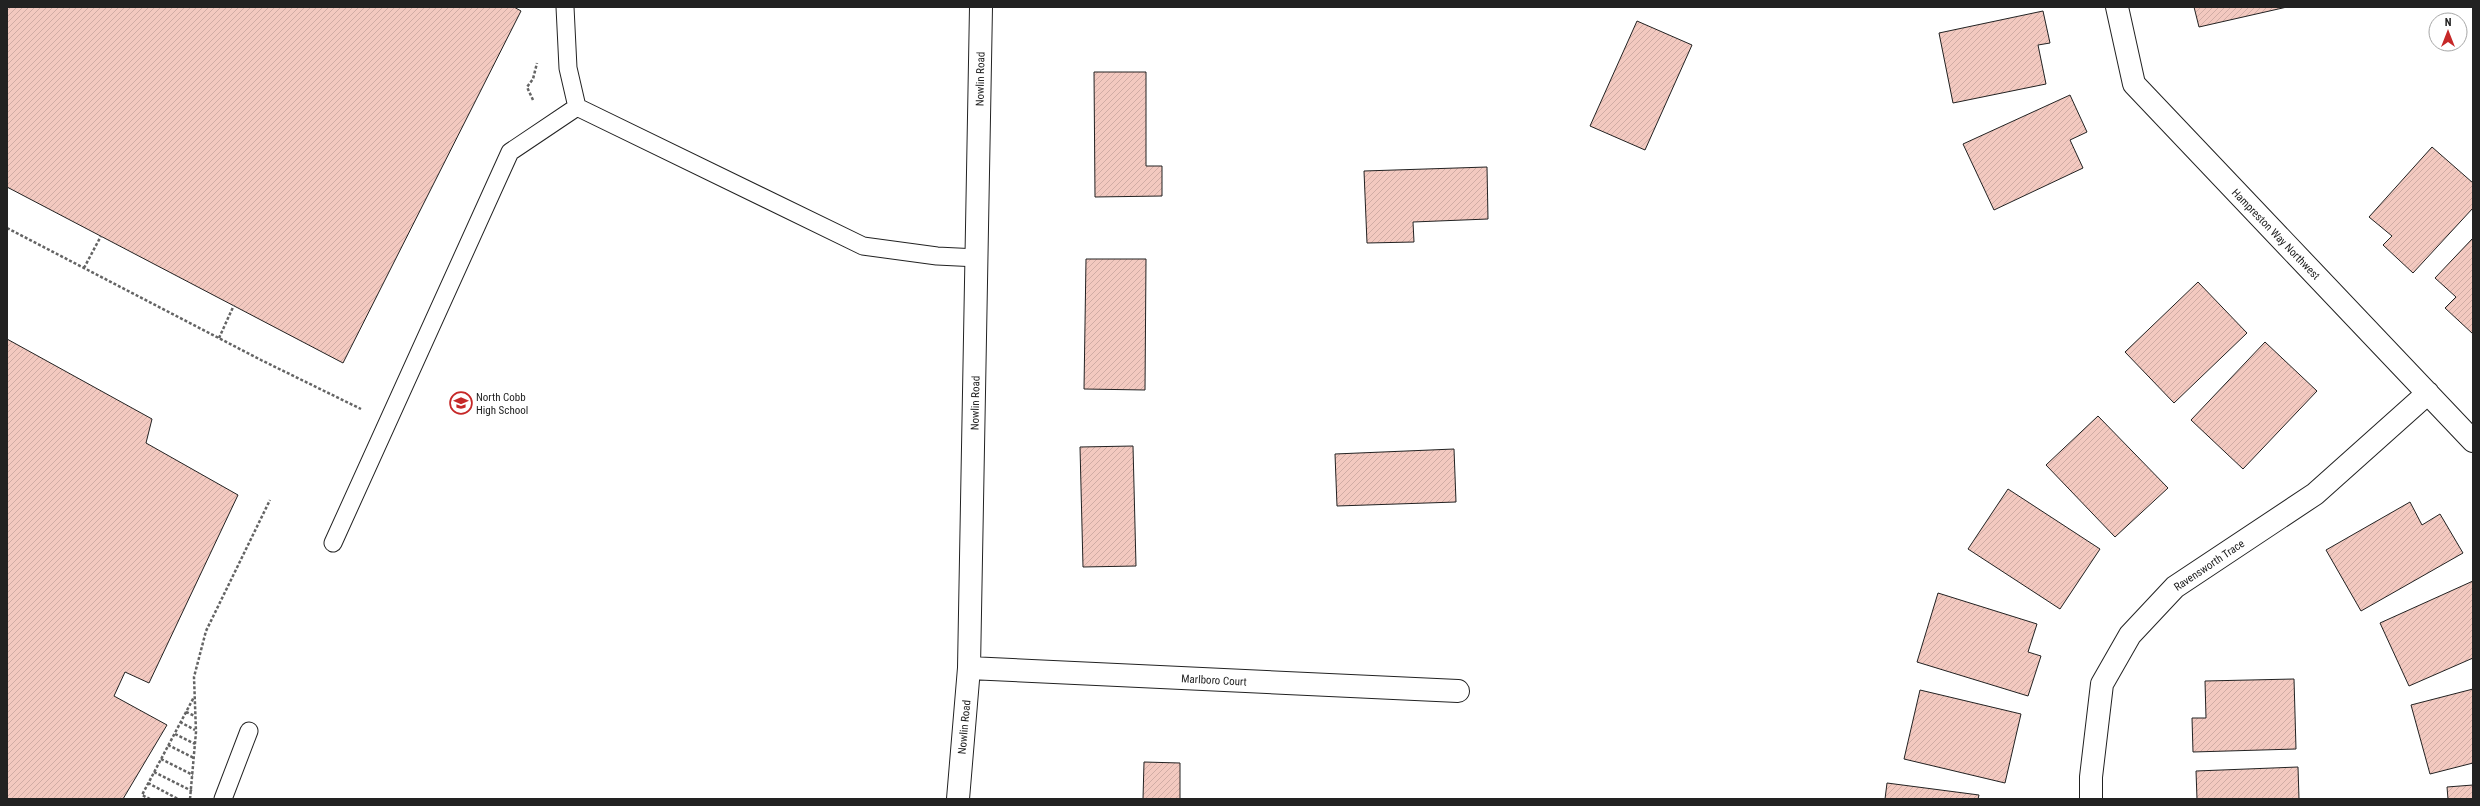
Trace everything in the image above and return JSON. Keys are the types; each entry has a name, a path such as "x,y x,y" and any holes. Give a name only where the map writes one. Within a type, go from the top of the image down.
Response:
{"street":[{"name":"Nowlin Road","path":"958,799 969,668 978,258 981,7"},
{"name":"Hampreston Way Northwest","path":"2117,7 2134,84 2473,441"},
{"name":"Ravensworth Trace","path":"2091,799 2091,777 2102,684 2130,635 2174,587 2316,494 2428,393"},
{"name":"Marlboro Court","path":"969,668 1458,691"}],"lane":[{"path":"565,7 568,68 577,107"},
{"path":"333,543 510,152 577,107"},
{"path":"577,107 863,246 937,256 978,258"},
{"path":"223,799 249,731"}],"path":[{"path":"538,58 533,79 527,87 546,128"},
{"path":"7,228 219,338 388,422"},
{"path":"84,268 101,236"},
{"path":"219,338 234,305"},
{"path":"190,799 192,791 195,744 194,677 206,631 270,500"},
{"path":"150,799 142,795 194,696"},
{"path":"186,712 195,716"},
{"path":"180,722 195,730"},
{"path":"175,734 195,744"},
{"path":"168,745 194,758"},
{"path":"161,759 193,775"},
{"path":"154,772 192,791"},
{"path":"148,783 178,799"}],"building":[{"path":"7,7 514,7 521,11 343,363 7,187"},
{"path":"2194,7 2287,7 2199,27"},
{"path":"2043,11 2050,43 2038,45 2046,84 1953,103 1939,33"},
{"path":"1637,21 1692,45 1645,150 1590,126"},
{"path":"1094,72 1146,72 1146,166 1162,166 1162,196 1095,197"},
{"path":"2070,95 2087,132 2070,140 2083,168 1994,210 1963,144"},
{"path":"2432,147 2473,183 2473,208 2413,273 2383,245 2392,236 2369,217"},
{"path":"1487,167 1488,219 1413,222 1414,242 1367,243 1364,171"},
{"path":"2473,238 2473,334 2445,308 2456,297 2435,278"},
{"path":"1086,259 1146,259 1145,390 1084,389"},
{"path":"2198,282 2247,333 2174,403 2125,352"},
{"path":"7,339 152,419 146,443 238,495 149,683 125,672 114,696 167,725 123,799 7,799"},
{"path":"2265,342 2317,391 2243,469 2191,420"},
{"path":"2098,416 2168,488 2115,537 2046,465"},
{"path":"1133,446 1136,566 1083,567 1080,447"},
{"path":"1454,449 1456,502 1337,506 1335,454"},
{"path":"2008,489 2100,549 2060,609 1968,549"},
{"path":"2410,502 2422,525 2440,514 2463,553 2361,611 2326,550"},
{"path":"2473,581 2473,658 2409,686 2380,623"},
{"path":"1938,593 2037,624 2028,652 2041,656 2028,696 1917,662"},
{"path":"2294,679 2296,749 2193,752 2192,718 2206,718 2205,681"},
{"path":"2473,689 2473,763 2430,774 2411,705"},
{"path":"1920,690 2021,714 2005,783 1904,759"},
{"path":"1144,762 1180,763 1180,799 1143,799"},
{"path":"2298,767 2299,799 2197,799 2196,771"},
{"path":"1887,783 1979,795 1978,799 1885,799"},
{"path":"2473,785 2473,799 2448,799 2447,787"}],"place":[{"name":"North Cobb High School","path":"461,403"}]}
